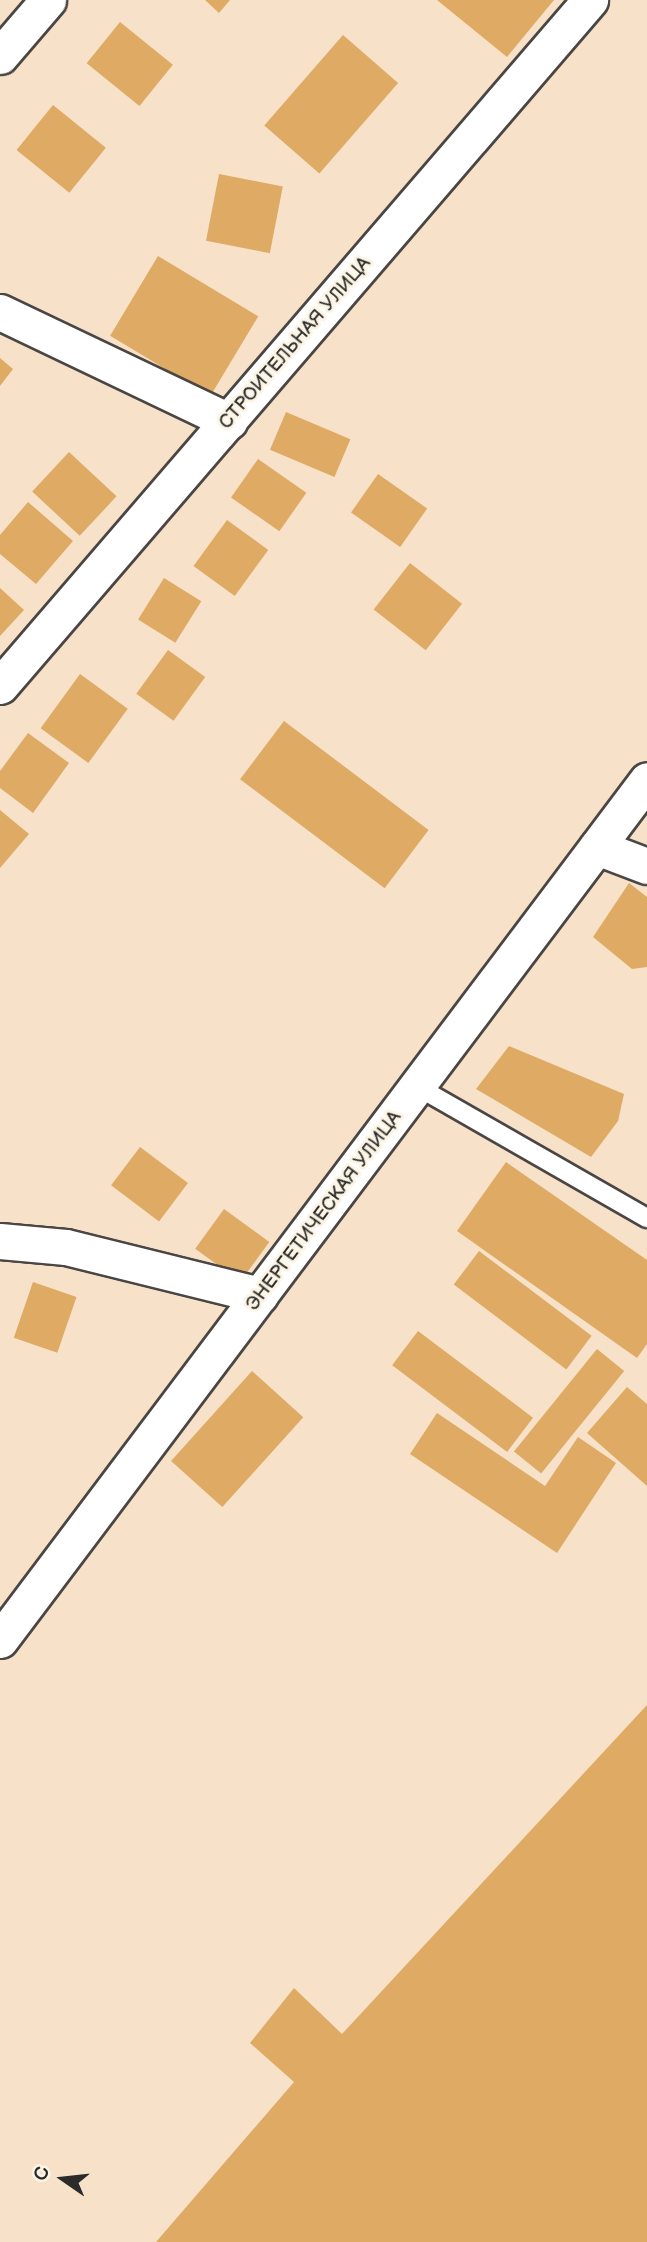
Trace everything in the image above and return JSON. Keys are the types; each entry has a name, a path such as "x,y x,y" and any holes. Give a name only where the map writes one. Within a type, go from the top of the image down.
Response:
{"street":[{"path":"0,57 48,0"},
{"name":"СТРОИТЕЛЬНАЯ УЛИЦА","path":"0,686 590,0"},
{"path":"0,312 229,421"},
{"name":"ЭНЕРГЕТИЧЕСКАЯ УЛИЦА","path":"0,1640 647,780"},
{"path":"597,847 647,866"},
{"path":"0,1241 66,1247 260,1295"}],"lane":[{"path":"418,1087 647,1218"}],"building":[{"path":"205,0 230,0 219,13"},
{"path":"437,0 554,0 507,57"},
{"path":"120,22 173,65 139,106 87,63"},
{"path":"343,35 398,83 319,173 264,126"},
{"path":"53,105 106,148 69,193 16,150"},
{"path":"219,174 283,186 270,253 206,241"},
{"path":"158,256 258,316 210,396 110,336"},
{"path":"0,358 13,369 0,386"},
{"path":"286,412 350,439 334,477 270,450"},
{"path":"69,452 117,496 80,536 32,491"},
{"path":"258,459 306,493 279,531 231,498"},
{"path":"378,474 427,508 400,547 351,513"},
{"path":"28,502 73,541 36,584 0,554 0,535"},
{"path":"227,520 268,550 235,596 193,566"},
{"path":"410,563 462,604 426,650 374,609"},
{"path":"164,578 201,601 175,643 138,620"},
{"path":"0,588 24,610 0,636"},
{"path":"168,650 205,677 173,721 136,694"},
{"path":"80,674 128,709 88,763 41,728"},
{"path":"284,721 429,830 385,888 240,779"},
{"path":"28,733 69,763 33,813 0,788 0,771"},
{"path":"0,810 29,834 0,868"},
{"path":"629,883 647,897 647,967 632,969 593,937"},
{"path":"509,1046 624,1094 618,1121 591,1157 476,1089"},
{"path":"140,1147 188,1183 159,1221 111,1185"},
{"path":"506,1162 647,1260 647,1344 637,1358 457,1231"},
{"path":"224,1209 269,1242 241,1282 195,1249"},
{"path":"479,1251 592,1336 566,1369 454,1285"},
{"path":"33,1282 76,1297 57,1353 14,1338"},
{"path":"418,1331 533,1418 507,1452 392,1365"},
{"path":"597,1349 624,1371 541,1474 514,1452"},
{"path":"252,1371 303,1417 222,1507 171,1461"},
{"path":"627,1387 647,1404 647,1486 587,1433"},
{"path":"437,1413 545,1486 578,1437 616,1463 557,1553 410,1454"},
{"path":"647,1705 647,2242 156,2242 294,2082 250,2043 294,1988 342,2034"}]}
